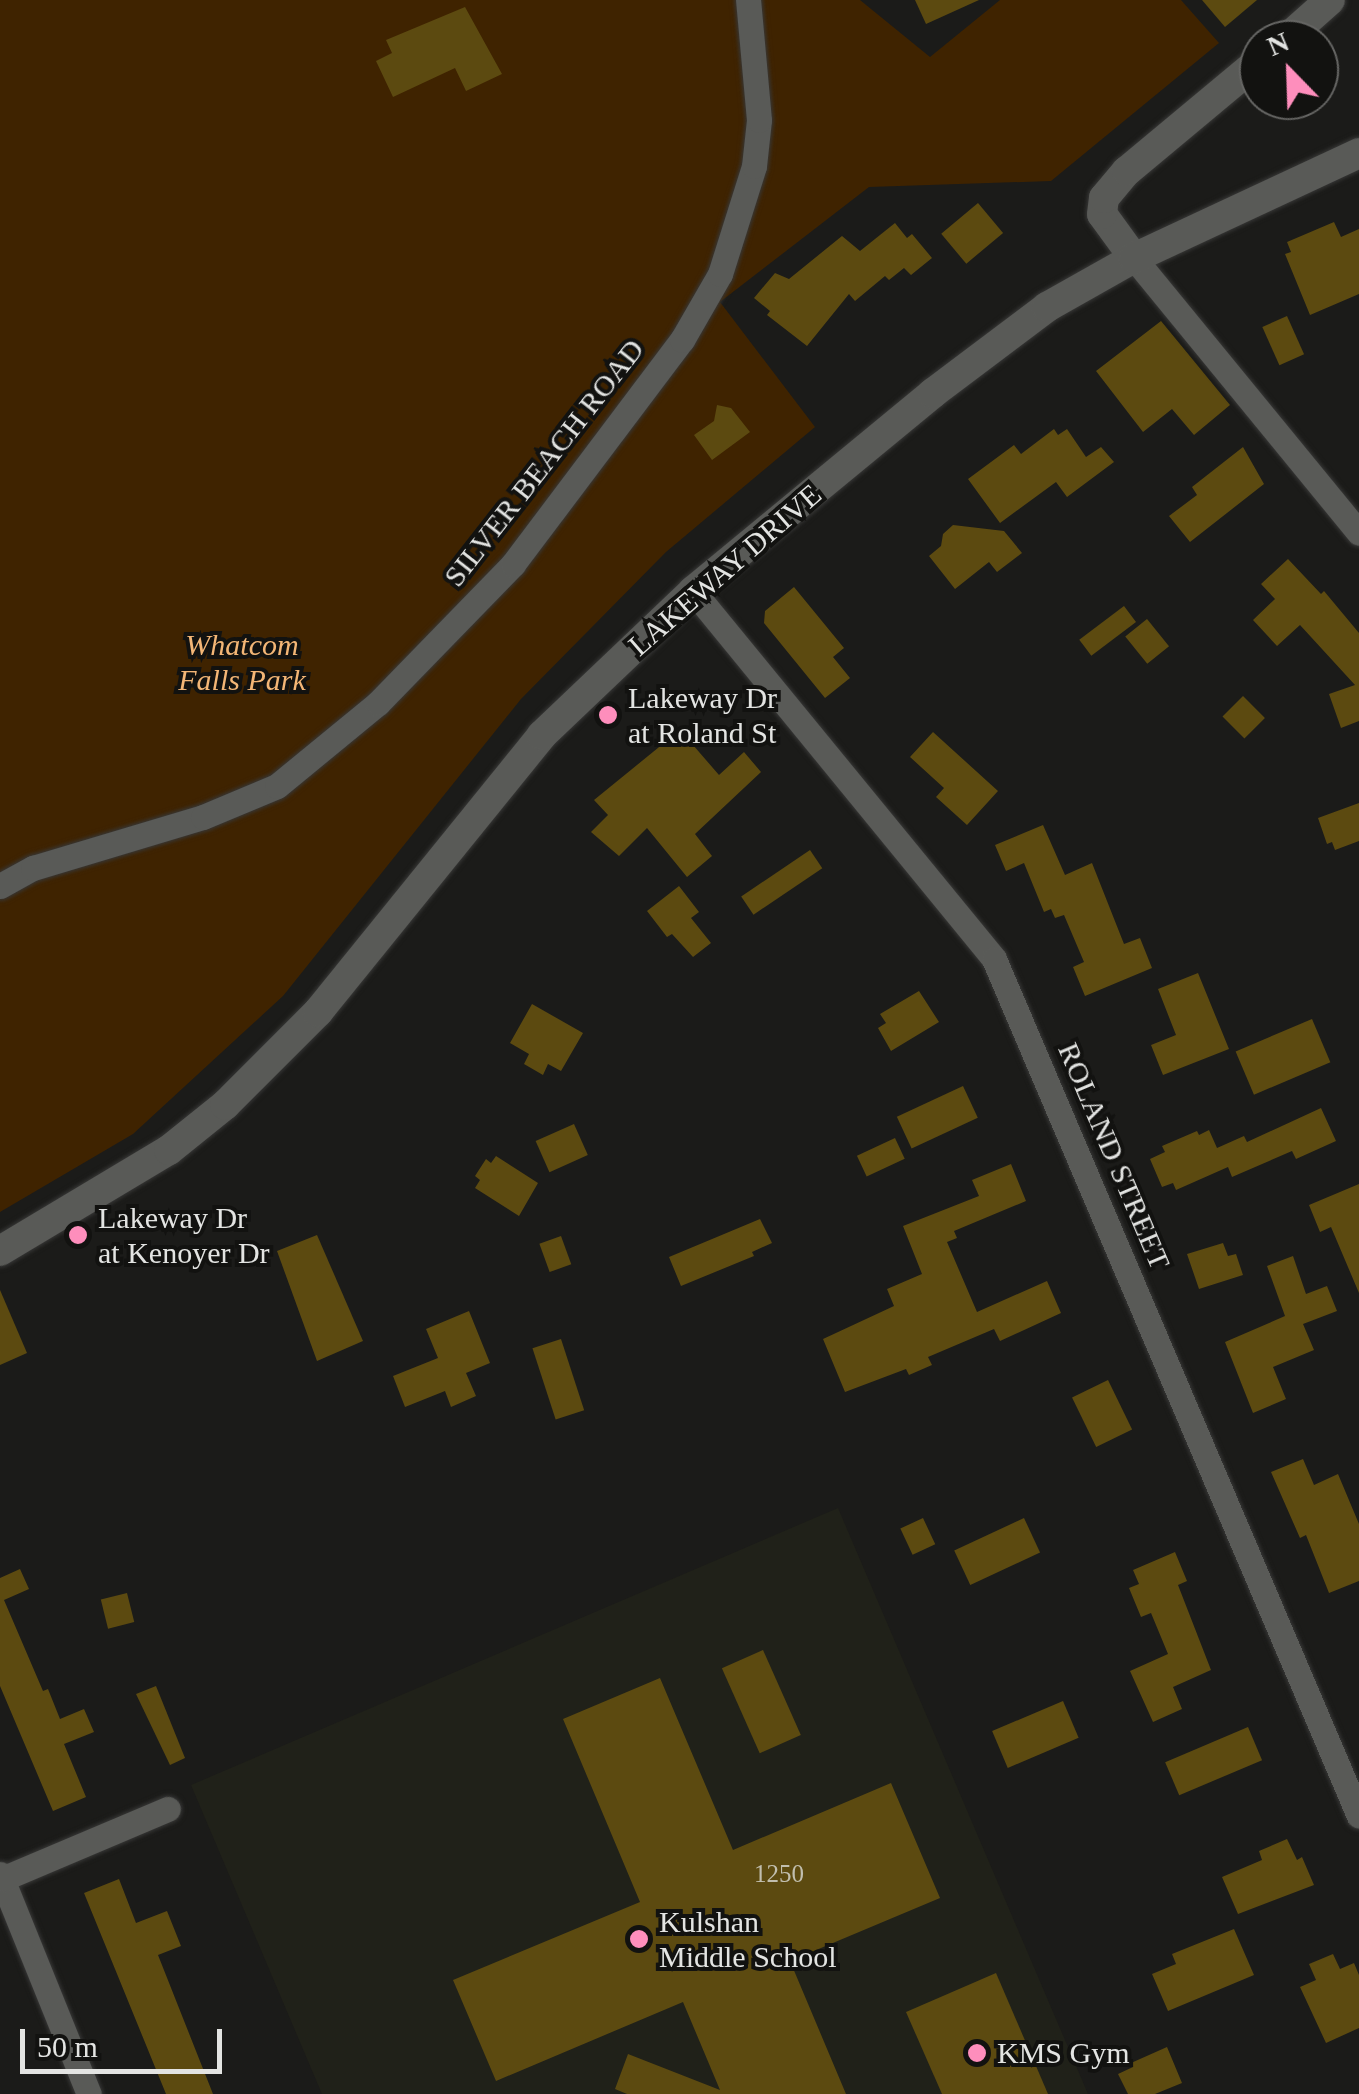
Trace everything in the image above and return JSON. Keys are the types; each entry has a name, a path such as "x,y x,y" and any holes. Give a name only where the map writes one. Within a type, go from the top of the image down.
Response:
{"main road":[{"path":"1308,20 1330,0"},
{"path":"1134,258 1102,214 1104,198 1127,171 1239,78"},
{"name":"LAKEWAY DRIVE","path":"0,1251 169,1150 226,1105 318,1012 542,735 694,592 976,361 1047,307 1134,258 1359,153"}],"street":[{"name":"SILVER BEACH ROAD","path":"0,886 33,868 202,818 277,786 378,703 513,564 682,340 720,274 754,166 759,120 748,0"},
{"path":"1134,258 1359,534"},
{"name":"ROLAND STREET","path":"694,592 994,959 1359,1816"},
{"path":"89,2094 1,1876 168,1809"}],"shaded area":[{"name":"Kulshan Middle School","path":"838,1508 1088,2094 322,2094 191,1785"}],"green space":[{"name":"Whatcom Falls Park","path":"0,0 860,0 930,57 1000,0 1181,0 1219,43 1051,181 869,187 720,302 815,427 666,552 521,699 283,996 133,1134 0,1212"}],"building":[{"path":"915,0 979,0 926,24"},
{"path":"1202,0 1257,0 1225,27"},
{"path":"465,7 502,74 466,91 455,68 393,97 376,61 392,53 386,40"},
{"path":"978,203 1003,233 966,264 941,234"},
{"path":"1334,222 1341,237 1359,229 1359,294 1310,315 1285,254 1291,252 1287,242"},
{"path":"895,223 907,238 912,234 932,258 911,275 904,268 889,280 885,276 855,301 849,294 807,346 767,315 770,311 754,298 775,273 789,279 842,236 860,251"},
{"path":"1287,316 1304,354 1279,365 1262,327"},
{"path":"1161,321 1230,405 1194,435 1172,409 1143,432 1096,371"},
{"path":"717,405 731,408 750,432 712,460 694,435 714,421"},
{"path":"1054,429 1058,435 1067,429 1086,457 1101,447 1114,462 1067,497 1056,482 1000,523 968,479 1014,445 1021,454"},
{"path":"1243,447 1264,484 1190,542 1169,516 1197,495 1192,487"},
{"path":"953,525 1004,531 1022,553 997,572 989,562 955,589 929,556 941,546 943,534"},
{"path":"1288,559 1321,594 1324,591 1359,633 1359,721 1341,728 1329,694 1355,685 1300,625 1277,646 1253,620 1275,599 1261,584"},
{"path":"794,587 844,648 833,657 850,678 825,698 764,623 765,611"},
{"path":"1124,606 1136,622 1091,656 1079,640"},
{"path":"1147,619 1169,646 1147,664 1125,637"},
{"path":"1243,696 1265,718 1244,738 1222,717"},
{"path":"680,730 719,775 744,752 761,772 695,834 712,856 687,877 647,828 619,856 591,832 608,815 594,800"},
{"path":"933,732 998,791 967,825 936,797 944,788 910,757"},
{"path":"1359,803 1359,841 1335,850 1332,842 1327,844 1318,818"},
{"path":"1043,825 1065,875 1092,863 1124,944 1140,938 1152,968 1085,996 1073,967 1084,962 1064,915 1055,918 1051,909 1044,912 1024,863 1006,871 995,845"},
{"path":"810,850 822,868 753,915 741,896"},
{"path":"679,886 699,912 691,918 711,943 693,957 672,934 667,937 647,911"},
{"path":"1198,973 1229,1049 1163,1075 1151,1045 1176,1035 1158,989"},
{"path":"919,991 939,1022 891,1051 878,1028 886,1023 880,1014"},
{"path":"532,1004 583,1033 561,1071 548,1064 543,1075 524,1064 529,1054 510,1043"},
{"path":"1312,1019 1330,1062 1254,1095 1236,1051"},
{"path":"963,1086 978,1118 912,1149 897,1117"},
{"path":"1321,1108 1336,1141 1296,1159 1292,1151 1232,1177 1228,1167 1176,1190 1173,1183 1162,1187 1150,1159 1165,1152 1162,1146 1197,1131 1199,1135 1209,1130 1217,1148 1244,1136 1247,1142"},
{"path":"574,1124 588,1155 549,1172 536,1141"},
{"path":"895,1138 905,1159 867,1177 857,1156"},
{"path":"496,1156 538,1183 519,1216 475,1188 480,1180 475,1176 486,1159 491,1163"},
{"path":"1011,1164 1026,1201 954,1231 957,1238 947,1242 977,1312 1047,1281 1061,1313 1000,1341 994,1329 928,1357 932,1365 909,1375 906,1369 845,1392 823,1339 894,1306 887,1289 922,1274 903,1226 979,1196 972,1180"},
{"path":"1359,1184 1359,1293 1331,1227 1320,1232 1309,1205"},
{"path":"760,1219 772,1243 752,1252 754,1256 681,1286 669,1257"},
{"path":"317,1235 363,1341 317,1361 277,1251"},
{"path":"561,1236 571,1264 550,1272 539,1244"},
{"path":"1223,1243 1228,1256 1236,1254 1243,1275 1199,1289 1187,1254"},
{"path":"1293,1256 1306,1294 1327,1286 1337,1311 1303,1324 1314,1350 1273,1367 1286,1399 1253,1413 1225,1342 1285,1316 1267,1266"},
{"path":"0,1290 27,1353 0,1365"},
{"path":"469,1311 490,1363 466,1373 476,1396 451,1407 445,1391 405,1407 393,1376 438,1358 426,1329"},
{"path":"561,1339 584,1410 556,1420 532,1348"},
{"path":"1108,1380 1132,1429 1096,1447 1072,1398"},
{"path":"1303,1459 1314,1485 1338,1474 1359,1524 1359,1581 1329,1593 1306,1535 1300,1538 1271,1472"},
{"path":"923,1518 935,1544 913,1555 900,1529"},
{"path":"1024,1518 1040,1552 970,1585 954,1551"},
{"path":"1175,1552 1187,1581 1178,1585 1211,1670 1173,1687 1182,1709 1153,1722 1130,1671 1168,1654 1151,1613 1141,1617 1129,1588 1139,1584 1133,1570"},
{"path":"20,1569 29,1589 4,1600 43,1691 48,1689 60,1719 84,1709 94,1732 64,1744 86,1797 53,1811 0,1686 0,1578"},
{"path":"127,1593 134,1622 108,1629 101,1600"},
{"path":"763,1650 801,1735 760,1753 722,1668"},
{"path":"660,1678 733,1850 891,1783 940,1898 790,1961 846,2094 627,2094 615,2089 628,2054 720,2090 683,2002 496,2081 453,1980 640,1902 563,1719"},
{"path":"156,1686 185,1758 170,1765 136,1694"},
{"path":"1063,1701 1079,1738 1008,1768 992,1731"},
{"path":"1248,1727 1262,1760 1179,1795 1165,1762"},
{"path":"1287,1839 1297,1860 1302,1857 1314,1885 1238,1914 1222,1877 1262,1860 1259,1851"},
{"path":"119,1879 136,1923 167,1911 181,1946 158,1955 213,2094 166,2094 84,1893"},
{"path":"1234,1929 1254,1975 1168,2011 1152,1974 1176,1964 1172,1954"},
{"path":"1333,1954 1340,1969 1354,1963 1359,1975 1359,2028 1326,2043 1300,1987 1316,1980 1309,1964"},
{"name":"KMS Gym","path":"996,1973 1048,2094 942,2094 906,2012"},
{"path":"1167,2047 1182,2083 1155,2094 1128,2094 1118,2074 1133,2067 1131,2063"}],"place":[{"name":"Lakeway Dr at Roland St","path":"608,715"},
{"name":"Lakeway Dr at Kenoyer Dr","path":"78,1235"},
{"name":"Kulshan Middle School","path":"639,1939"},
{"name":"KMS Gym","path":"977,2053"}]}
